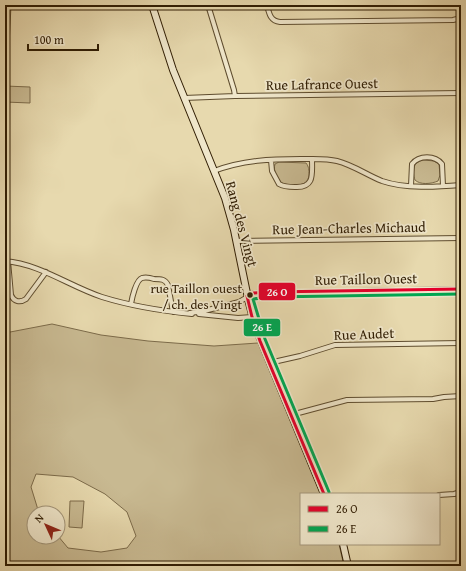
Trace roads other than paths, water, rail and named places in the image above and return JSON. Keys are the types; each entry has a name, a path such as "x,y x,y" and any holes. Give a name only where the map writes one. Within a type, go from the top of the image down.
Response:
{"street":[{"name":"Rang des Vingt","path":"152,5 166,52 226,202 252,317 269,363 324,493"},
{"path":"208,5 235,96"},
{"path":"267,5 272,18 275,21 280,22 453,20 457,19 461,15"},
{"name":"Rue Lafrance Ouest","path":"184,98 461,93"},
{"path":"411,186 412,164 418,159 428,158 437,159 442,164 443,186"},
{"path":"271,160 272,171 278,184 286,187 300,188 306,186 311,181 312,159"},
{"path":"214,171 239,163 271,160 312,159 338,161 383,181 397,184 411,186 461,185"},
{"name":"Rue Jean-Charles Michaud","path":"236,241 461,238"},
{"path":"46,272 26,299 22,301 13,299 11,295 7,261 29,266 46,272 103,297 130,304 173,312 238,318 252,317"},
{"path":"130,304 139,280 144,278 162,279 166,281 168,285 173,312"},
{"name":"Rue Taillon Ouest","path":"190,313 232,304 254,293 461,289"},
{"name":"Rue Audet","path":"269,363 300,356 335,345 461,344"},
{"path":"291,414 347,400 433,399 461,396"},
{"path":"440,495 461,492"},
{"path":"343,545 348,566"}],"place":[{"name":"rue Taillon ouest / ch. des Vingt","path":"250,295"}]}
